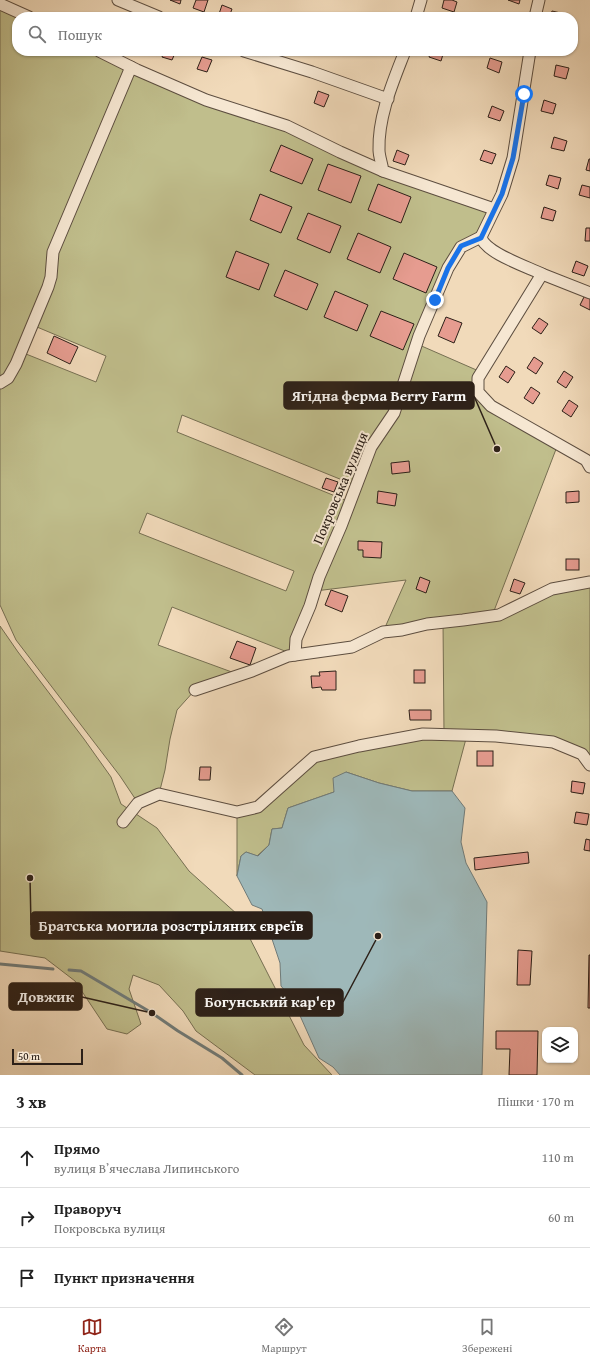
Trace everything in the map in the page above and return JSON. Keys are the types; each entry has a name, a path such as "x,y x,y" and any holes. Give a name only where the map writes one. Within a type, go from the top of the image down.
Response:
{"street":[{"path":"118,0 147,12"},
{"path":"417,12 421,0"},
{"path":"536,12 538,0"},
{"path":"0,4 18,12"},
{"path":"109,56 206,100 287,126 383,171 494,209"},
{"path":"260,56 312,72 388,99"},
{"path":"383,171 378,151 380,128 388,99 403,56"},
{"path":"529,56 513,158 502,194 481,238 482,242 495,252 542,274 590,293"},
{"path":"0,383 8,378 16,364 31,329 51,278 53,252 131,67"},
{"name":"Покровська вулиця","path":"295,655 296,639 310,606 319,577 341,526 371,447 394,412 420,336 448,268 461,246 481,238"},
{"path":"542,274 478,378 478,392 491,406 586,460 590,467"},
{"path":"195,690 252,671 288,656 352,647 382,632 402,630 427,624 499,615 552,589 590,582"},
{"path":"124,822 138,803 159,794 237,812 258,807 314,757 359,746 423,734 496,736 553,742 582,754 590,765"}],"shaded area":[{"path":"0,10 12,15 12,56 111,56 340,152 494,209 481,237 461,247 417,344 481,372 478,392 558,444 492,616 525,602 590,582 590,765 553,742 467,735 452,791 412,791 379,783 346,772 334,792 288,808 282,828 272,829 269,845 257,856 246,852 241,856 237,876 237,812 258,807 314,757 444,734 443,622 383,632 406,580 315,591 295,655 172,607 158,645 240,675 195,690 177,710 159,794 138,803 120,776 16,640 0,605","holes":["37,327 106,356 96,382 26,354","182,415 357,486 350,502 177,432","147,513 294,571 286,591 139,533"]},
{"path":"0,626 111,777 121,804 157,828 189,871 238,915 304,1045 332,1075 255,1075 196,1031 183,1011 159,985 133,975 129,989 141,1024 127,1034 107,1029 75,981 45,958 0,951"}],"water":[{"path":"346,772 379,783 412,791 452,791 465,808 461,842 466,863 487,902 482,1075 340,1075 333,1067 319,1058 293,1000 281,986 280,963 262,909 252,905 237,876 241,856 246,852 258,856 269,845 272,829 282,828 288,808 334,792 333,778"}],"building":[{"path":"170,0 181,0 180,4"},
{"path":"196,0 208,0 204,12 193,8"},
{"path":"444,0 452,0 457,2 454,12 442,8"},
{"path":"508,0 520,0 519,4"},
{"path":"222,5 232,9 231,12 220,12"},
{"path":"162,56 174,56 172,60"},
{"path":"429,56 442,56 441,61"},
{"path":"202,57 212,60 207,72 197,69"},
{"path":"490,58 502,62 499,73 487,68"},
{"path":"556,65 569,68 566,79 554,76"},
{"path":"318,91 329,95 324,107 314,103"},
{"path":"544,100 556,104 553,114 541,111"},
{"path":"492,106 504,111 500,121 488,117"},
{"path":"554,137 567,141 564,151 551,148"},
{"path":"281,145 313,159 302,184 270,171"},
{"path":"397,150 409,155 405,165 393,161"},
{"path":"484,150 496,154 492,164 480,160"},
{"path":"590,159 590,171 586,170"},
{"path":"328,164 361,176 351,203 318,190"},
{"path":"549,175 561,178 558,189 546,185"},
{"path":"378,184 411,197 401,223 368,210"},
{"path":"582,185 590,187 590,198 579,195"},
{"path":"260,194 292,207 281,233 250,220"},
{"path":"544,207 556,211 553,221 541,218"},
{"path":"308,213 341,226 330,253 297,239"},
{"path":"586,228 590,228 590,241 585,241"},
{"path":"358,233 391,247 380,273 347,259"},
{"path":"236,251 269,264 259,290 226,277"},
{"path":"404,253 437,267 426,293 393,279"},
{"path":"576,261 588,266 584,276 572,272"},
{"path":"285,270 318,284 307,310 274,296"},
{"path":"335,291 368,305 357,331 324,317"},
{"path":"585,295 590,298 590,310 580,305"},
{"path":"381,311 414,324 403,350 370,336"},
{"path":"446,317 462,323 454,343 438,336"},
{"path":"539,318 548,324 541,334 532,328"},
{"path":"54,336 78,347 70,364 47,353"},
{"path":"534,357 543,363 536,374 527,368"},
{"path":"506,366 515,372 508,383 499,377"},
{"path":"564,371 573,377 566,388 557,382"},
{"path":"531,387 540,393 533,404 524,398"},
{"path":"569,400 578,406 571,417 562,411"},
{"path":"409,461 410,472 392,474 391,463"},
{"path":"326,478 338,482 334,492 322,488"},
{"path":"378,491 397,494 395,506 377,503"},
{"path":"579,491 579,502 566,503 566,492"},
{"path":"358,541 382,542 381,558 363,557 363,550 358,550"},
{"path":"566,559 579,559 579,570 566,570"},
{"path":"420,577 430,581 426,593 416,589"},
{"path":"514,579 525,583 520,594 510,591"},
{"path":"331,590 348,596 342,612 325,605"},
{"path":"237,641 256,648 250,665 230,658"},
{"path":"414,670 425,670 425,683 414,683"},
{"path":"336,671 336,690 322,690 321,687 312,688 311,676 320,676 319,672"},
{"path":"409,710 431,710 431,720 410,720"},
{"path":"477,751 493,751 493,766 477,766"},
{"path":"200,767 211,767 210,780 199,780"},
{"path":"572,781 585,783 583,794 571,792"},
{"path":"576,812 589,814 587,825 574,823"},
{"path":"586,839 590,840 590,851 584,850"},
{"path":"528,852 529,863 475,870 474,858"},
{"path":"518,950 532,951 530,985 517,985"},
{"path":"589,955 590,1008 588,1008"},
{"path":"496,1031 538,1031 537,1075 509,1075 510,1049 496,1049"}],"waterway":[{"path":"0,964 53,969"},
{"path":"69,970 81,971 152,1013 222,1058 242,1075"}],"place":[{"name":"Ягідна ферма Berry Farm","path":"497,449"},
{"name":"Братська могила розстріляних євреїв","path":"30,878"},
{"name":"Богунський кар'єр","path":"378,936"},
{"name":"Довжик","path":"152,1013"}],"route":[{"path":"435,300 448,268 461,246 481,238 482,232 502,194 513,158 524,94"}]}
